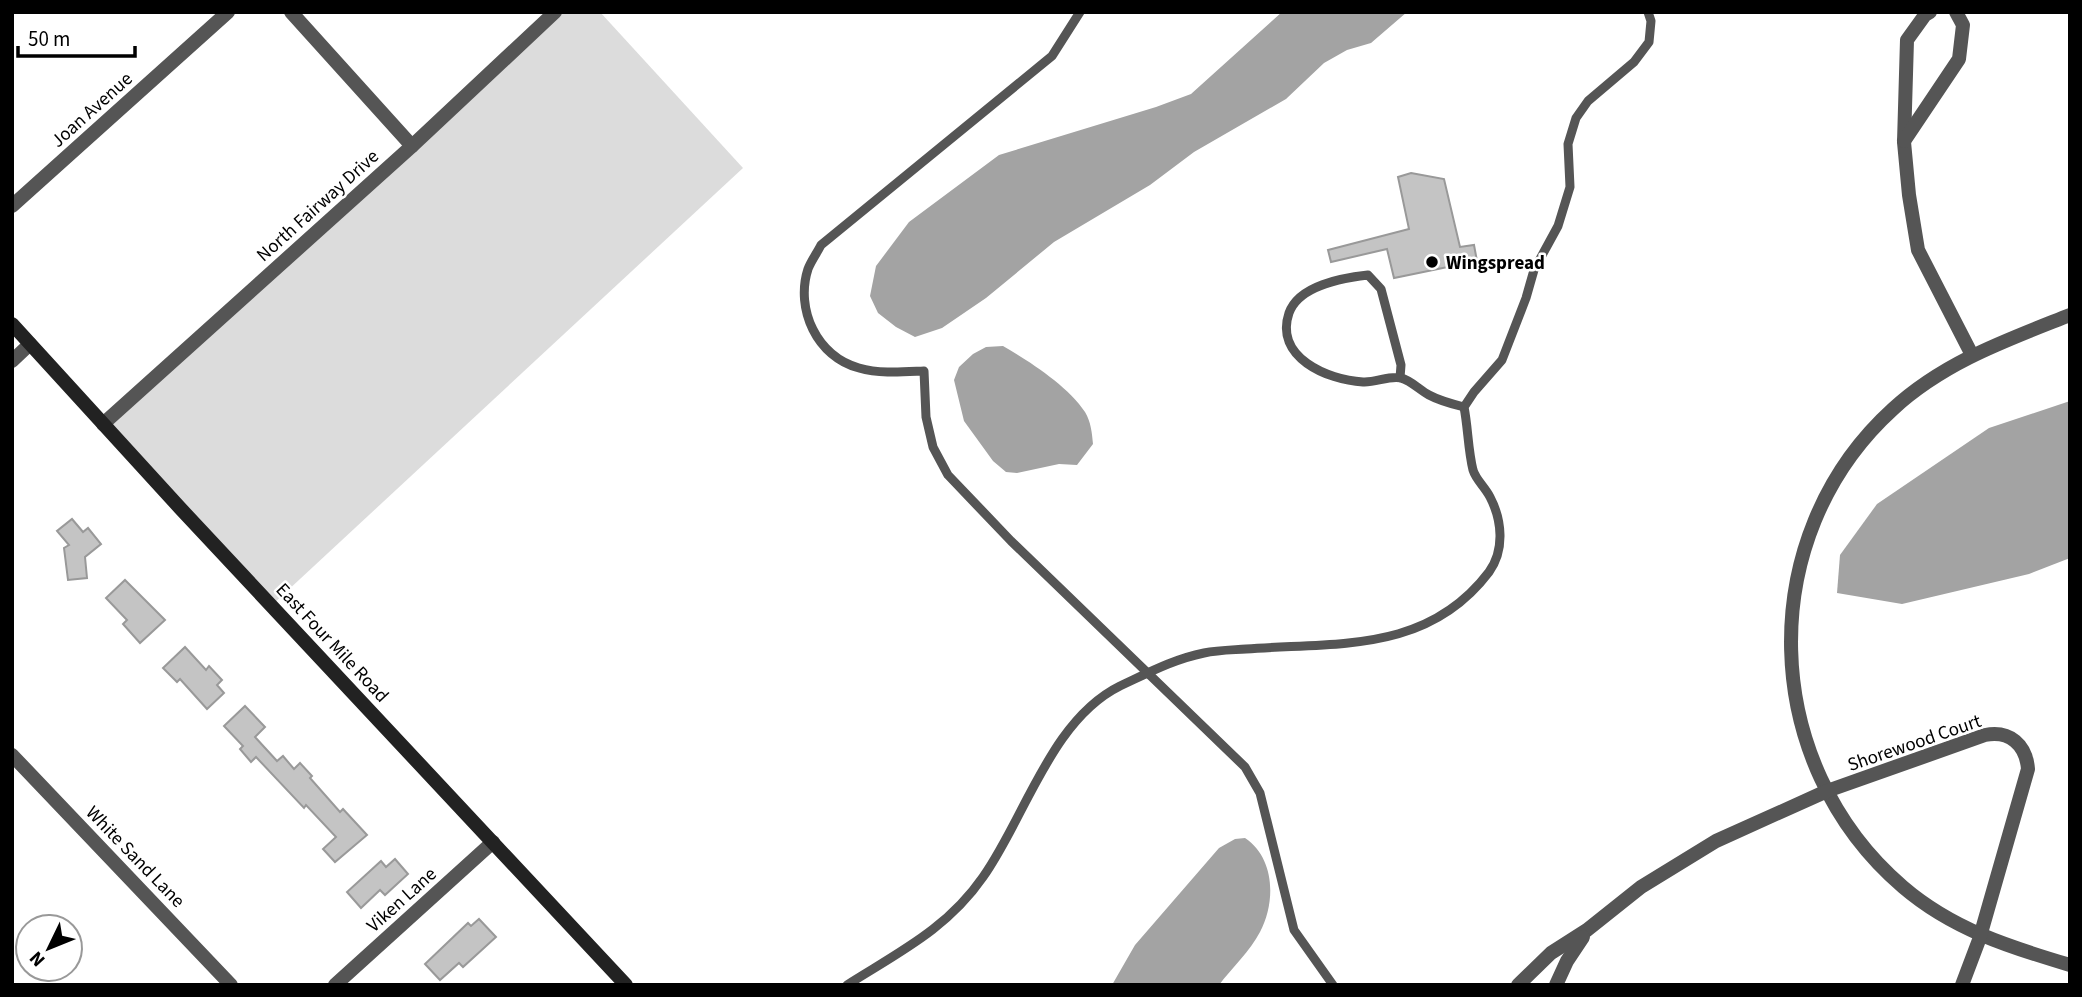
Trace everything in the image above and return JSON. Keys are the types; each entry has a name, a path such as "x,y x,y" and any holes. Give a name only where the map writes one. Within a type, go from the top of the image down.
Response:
{"street":[{"name":"Joan Avenue","path":"12,206 228,12"},
{"path":"290,12 412,146"},
{"name":"North Fairway Drive","path":"103,424 412,146 555,12"},
{"path":"1930,12 1907,40 1903,142 1909,195 1918,250 1972,355"},
{"path":"1903,142 1959,59 1962,25 1956,12"},
{"path":"2070,315 1972,355 1917,388 1869,433 1833,484 1820,510 1806,544 1792,613 1792,670 1804,733 1827,791 1858,839 1892,877 1929,907 1979,936 2070,965"},
{"name":"East Four Mile Road","path":"12,324 626,985"},
{"path":"12,361 30,344"},
{"name":"Shorewood Court","path":"1587,930 1641,887 1716,841 1827,791 1985,735 2004,734 2022,746 2028,757 2028,769 1962,985"},
{"name":"White Sand Lane","path":"12,755 231,985"},
{"name":"Viken Lane","path":"335,985 493,842"},
{"path":"1518,985 1551,953 1587,930"},
{"path":"1556,985 1567,961 1587,930"}],"lane":[{"path":"1080,12 1074,26 1052,56 821,245 808,269 804,298 808,323 820,342 838,358 857,368 884,372 924,371 926,417 933,447 948,475 1011,541 1245,767 1260,793 1294,930 1333,985"},
{"path":"847,985 919,942 944,922 984,876 1043,768 1074,725 1116,688 1171,662 1206,653 1382,640 1423,625 1447,611 1489,572 1497,559 1500,531 1491,499 1474,471 1464,407 1502,359 1534,270 1558,226 1570,187 1568,144 1576,118 1588,101 1634,62 1649,42 1651,21 1648,12"},
{"path":"1400,378 1401,365 1381,289 1368,275 1339,278 1298,297 1286,324 1291,349 1304,362 1342,379 1365,383 1400,378 1432,397 1464,407"}],"shaded area":[{"path":"555,12 600,12 743,168 272,605 103,424"},
{"path":"1282,12 1407,12 1371,43 1347,50 1324,63 1286,99 1194,152 1150,185 1054,242 986,298 942,328 915,337 878,313 870,296 876,266 909,222 999,155 1191,94"},
{"path":"1003,346 1058,384 1085,412 1093,444 1077,465 1059,464 1017,473 1006,472 993,461 964,421 954,380 959,367 973,354 986,347"},
{"path":"2070,401 2070,558 2029,574 1902,604 1837,593 1840,555 1877,504 1989,428"},
{"path":"1245,838 1255,847 1267,869 1270,881 1269,907 1256,939 1219,985 1112,985 1135,945 1219,848 1235,839"}],"building":[{"name":"Wingspread","path":"1411,173 1444,179 1460,247 1474,245 1477,261 1394,278 1387,249 1331,262 1328,250 1409,229 1398,177"},
{"path":"72,519 83,532 88,528 101,544 85,557 87,578 68,580 64,548 69,545 57,531"},
{"path":"125,580 165,620 140,643 123,624 127,620 106,598"},
{"path":"185,647 206,670 209,666 222,680 217,685 224,693 207,709 180,679 177,682 163,668"},
{"path":"245,706 265,727 255,737 277,761 283,756 294,769 300,763 340,812 343,809 367,835 335,862 323,849 336,837 306,805 304,808 256,757 251,762 240,749 243,746 224,726"},
{"path":"395,859 408,874 385,895 380,890 361,908 347,892 381,861 386,867"},
{"path":"479,919 496,937 463,967 459,963 440,980 425,964 468,923 471,926"}],"place":[{"name":"Wingspread","path":"1432,262"}]}
